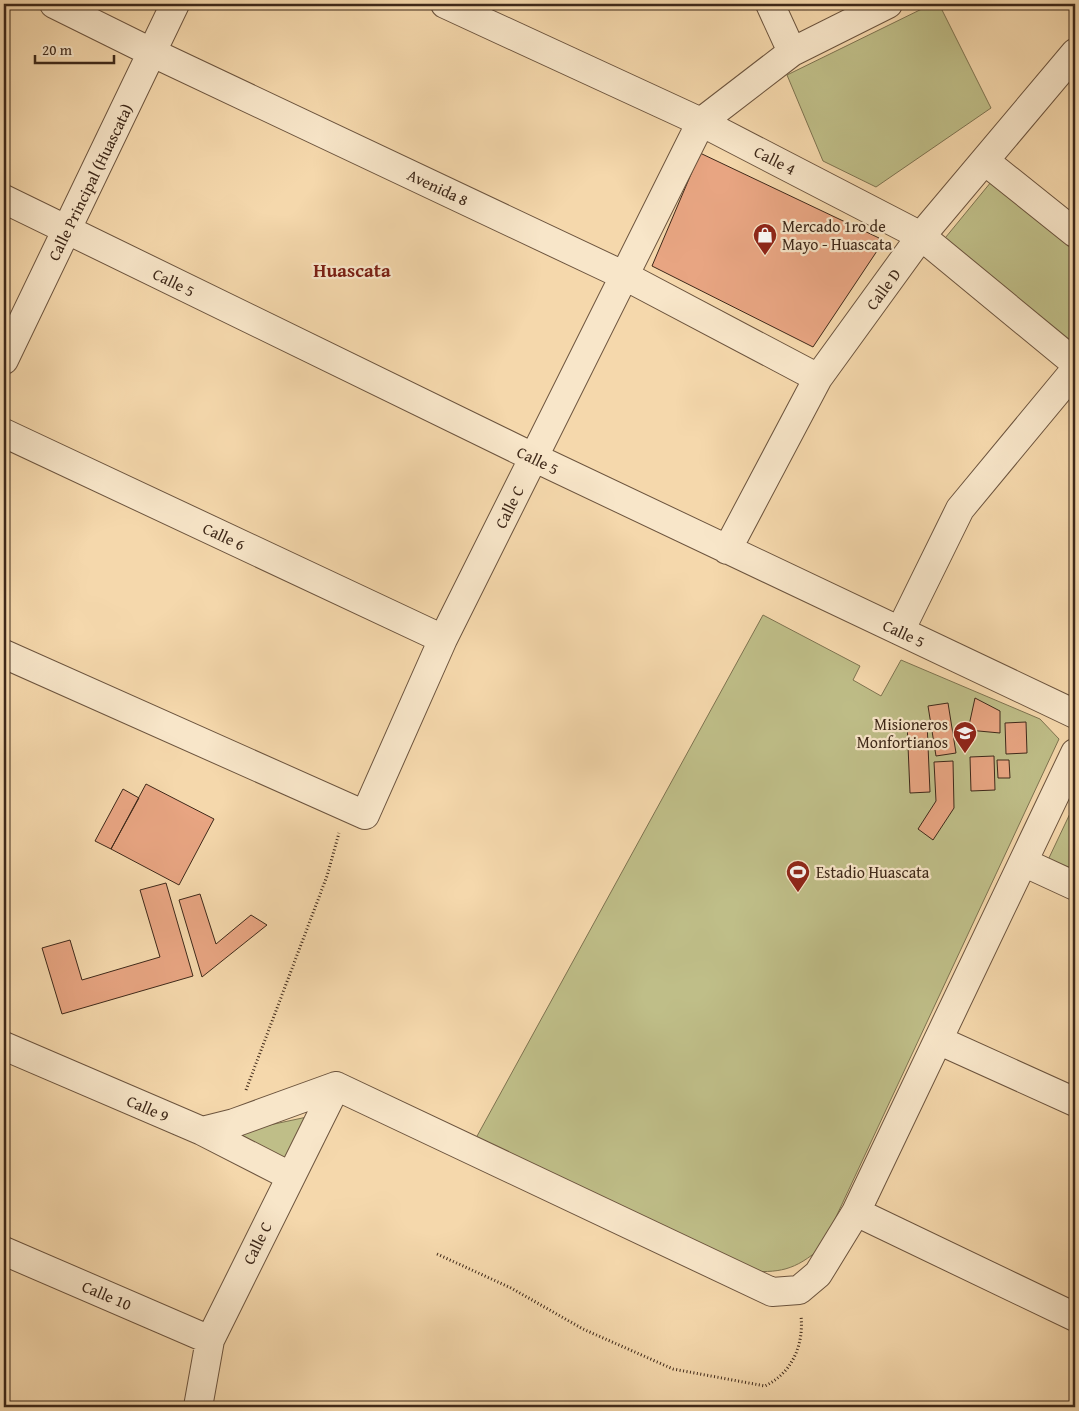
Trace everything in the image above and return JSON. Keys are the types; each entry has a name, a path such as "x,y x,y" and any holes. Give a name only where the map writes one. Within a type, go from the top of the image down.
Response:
{"street":[{"name":"Avenida 8","path":"54,4 153,53 625,276 818,378"},
{"name":"Calle Principal (Huascata)","path":"4,360 175,4"},
{"name":"Calle 4","path":"445,4 702,122 921,236 1075,363"},
{"path":"770,4 792,52"},
{"path":"702,122 792,52 888,4"},
{"name":"Calle D","path":"727,550 818,378 921,236 1075,53"},
{"name":"Calle C","path":"355,812 444,639 533,457 702,122"},
{"path":"985,161 1075,232"},
{"name":"Calle 5","path":"4,199 533,457 1075,714"},
{"path":"900,631 960,509 1075,370"},
{"name":"Calle 6","path":"4,433 444,639"},
{"path":"4,654 355,812"},
{"path":"202,1131 234,1123 336,1086 772,1292 799,1290 818,1274 856,1212 1075,753"},
{"path":"1023,862 1075,886"},
{"path":"938,1040 1075,1102"},
{"name":"Calle 9","path":"4,1046 202,1131 290,1176"},
{"name":"Calle C","path":"198,1407 210,1340 336,1086"},
{"path":"856,1212 1075,1317"},
{"name":"Calle 10","path":"4,1251 210,1340"}],"path":[{"path":"234,1123 327,876 355,812"},
{"path":"437,1254 511,1288 583,1329 673,1369 765,1386 776,1381 795,1358 803,1334 799,1290"}],"shaded area":[{"path":"932,4 939,4 991,108 876,187 823,161 787,75"},
{"path":"991,182 1075,250 1075,340 1069,348 941,243"},
{"name":"Estadio Huascata","path":"763,615 860,666 853,680 881,696 901,660 1040,719 1059,739 822,1247 795,1266 777,1271 757,1272 744,1271 476,1138"},
{"path":"1075,803 1075,873 1048,860"},
{"path":"307,1117 286,1162 237,1132"}],"building":[{"name":"Mercado 1ro de Mayo - Huascata","path":"700,153 879,238 881,245 813,347 652,266"},
{"path":"975,698 1000,711 1000,733 968,730"},
{"path":"948,703 956,753 936,756 928,706"},
{"path":"907,722 927,722 930,792 910,793"},
{"path":"1026,722 1027,753 1006,754 1005,723"},
{"path":"994,756 995,790 971,791 970,757"},
{"path":"997,760 1009,760 1010,778 998,778"},
{"path":"953,761 954,808 933,840 918,829 936,801 934,762"},
{"path":"146,784 214,819 179,885 111,849"},
{"path":"123,789 139,798 111,849 95,841"},
{"path":"166,883 193,976 62,1014 42,948 70,940 82,980 160,957 140,890"},
{"path":"200,894 216,944 251,915 267,925 202,977 179,900"}],"place":[{"name":"Mercado 1ro de Mayo - Huascata","path":"765,256"},
{"name":"Misioneros Monfortianos","path":"965,754"},
{"name":"Estadio Huascata","path":"798,893"}],"district":[{"name":"Huascata","path":"352,270"}]}
